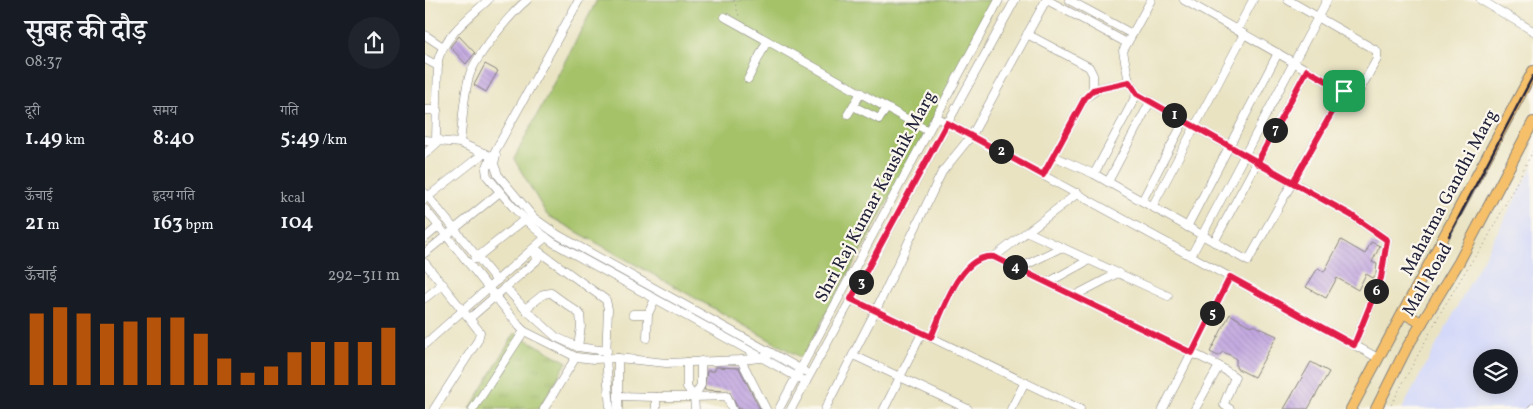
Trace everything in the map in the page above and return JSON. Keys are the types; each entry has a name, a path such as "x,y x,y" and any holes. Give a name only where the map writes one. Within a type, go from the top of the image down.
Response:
{"main road":[{"name":"Mahatma Gandhi Marg","path":"1351,409 1533,71"},
{"name":"Mall Road","path":"1376,409 1422,323 1459,262 1533,122"},
{"path":"1403,313 1422,323"}],"street":[{"path":"425,154 438,140 438,66 443,48 488,0"},
{"path":"460,142 469,74 515,9 527,0"},
{"path":"579,0 497,148 486,172 524,220 546,237 806,382"},
{"name":"Shri Raj Kumar Kaushik Marg","path":"779,409 999,0"},
{"name":"Shri Raj Kumar Kaushik Marg","path":"791,409 1015,0"},
{"path":"825,409 876,310 942,172 972,135 1046,0 1127,43"},
{"path":"1069,0 1132,34"},
{"path":"1151,0 1127,43 1123,55 1129,82 1137,94 1351,215 1387,240 1381,278 1354,345"},
{"path":"1184,0 1344,91 1353,95 1358,93 1377,58 1377,50 1288,0"},
{"path":"1152,207 1195,127 1253,0"},
{"path":"1191,256 1327,0"},
{"path":"1481,0 1533,30"},
{"path":"725,17 928,131"},
{"path":"1027,34 1089,67 1093,75 1093,90"},
{"path":"425,36 443,48"},
{"path":"748,79 767,41"},
{"path":"1187,227 1278,53"},
{"path":"425,59 438,66"},
{"path":"1214,242 1307,70"},
{"path":"1043,175 1085,98 1093,90 1129,82"},
{"path":"1053,156 1094,174 1248,262 1344,91"},
{"path":"849,114 861,93"},
{"path":"1094,174 1137,94"},
{"path":"1108,182 1151,102"},
{"path":"853,106 879,119 887,108"},
{"path":"425,110 437,110"},
{"path":"936,117 1378,358"},
{"path":"1142,201 1184,121"},
{"path":"425,140 460,142 493,157"},
{"path":"484,153 426,196 497,281"},
{"path":"493,157 496,172 534,218 558,235 811,374"},
{"path":"425,253 500,192"},
{"path":"994,257 1078,194"},
{"path":"425,209 524,330 576,357 607,354"},
{"path":"469,264 524,220"},
{"path":"425,238 439,226"},
{"path":"1028,232 1168,296"},
{"path":"425,344 465,311 546,237"},
{"path":"1019,269 1062,247"},
{"path":"470,318 537,260 533,249"},
{"path":"533,249 606,300 608,309 607,354 610,409"},
{"path":"931,337 962,272 976,259 986,256 994,257 1219,366 1235,377 1225,401 1225,405 1230,409"},
{"path":"1047,283 1089,260"},
{"path":"425,262 480,332 480,335 433,409 425,406"},
{"path":"1074,296 1118,273"},
{"path":"1163,409 1230,277"},
{"path":"425,298 443,284"},
{"path":"505,287 525,309 556,337 618,358 666,363 701,362 760,358 771,353"},
{"path":"525,309 548,292 558,298 580,314 581,326 578,346"},
{"path":"647,338 648,314 655,299"},
{"path":"851,299 1080,409"},
{"path":"633,314 648,314"},
{"path":"473,409 524,330"},
{"path":"885,409 922,332"},
{"path":"853,355 968,409"},
{"path":"544,409 576,357"},
{"path":"618,358 618,409"},
{"path":"741,360 766,409"},
{"path":"687,362 687,387 694,397 695,409"},
{"path":"694,397 701,385 701,362"},
{"path":"1195,409 1219,366"},
{"path":"1011,409 1025,382"},
{"path":"618,396 727,396 732,409"},
{"path":"655,397 656,409"}],"path":[{"path":"734,0 743,27"},
{"path":"1389,409 1442,310 1473,259 1484,245 1533,150"}],"shaded area":[{"path":"1533,166 1533,409 1402,409"}],"green space":[{"path":"597,0 998,0 802,358 547,215 514,159"},
{"path":"515,333 567,362 539,409 470,409"}],"building":[{"path":"459,36 475,53 466,64 450,47"},
{"path":"485,64 498,71 486,92 474,85"},
{"path":"1341,240 1365,254 1371,242 1380,246 1372,262 1377,264 1376,274 1373,278 1366,274 1358,290 1337,278 1326,298 1306,287 1318,268 1324,272"},
{"path":"1230,314 1248,325 1255,326 1277,336 1254,377 1236,368 1236,359 1232,356 1223,352 1218,356 1210,352"},
{"path":"1311,362 1329,372 1308,409 1284,409"},
{"path":"715,367 739,368 760,409 738,409 729,391 704,390 707,371 715,371"}],"railway":[{"path":"1449,236 1533,76"}],"route":[{"path":"1344,91 1293,182 1257,163 1137,94 1133,91 1129,82 1100,88 1089,93 1043,175 947,123 851,299 931,337 962,272 976,259 986,256 994,257 1192,353 1230,277 1354,345 1381,278 1387,240 1351,215 1257,163 1307,70 1344,91"}]}
